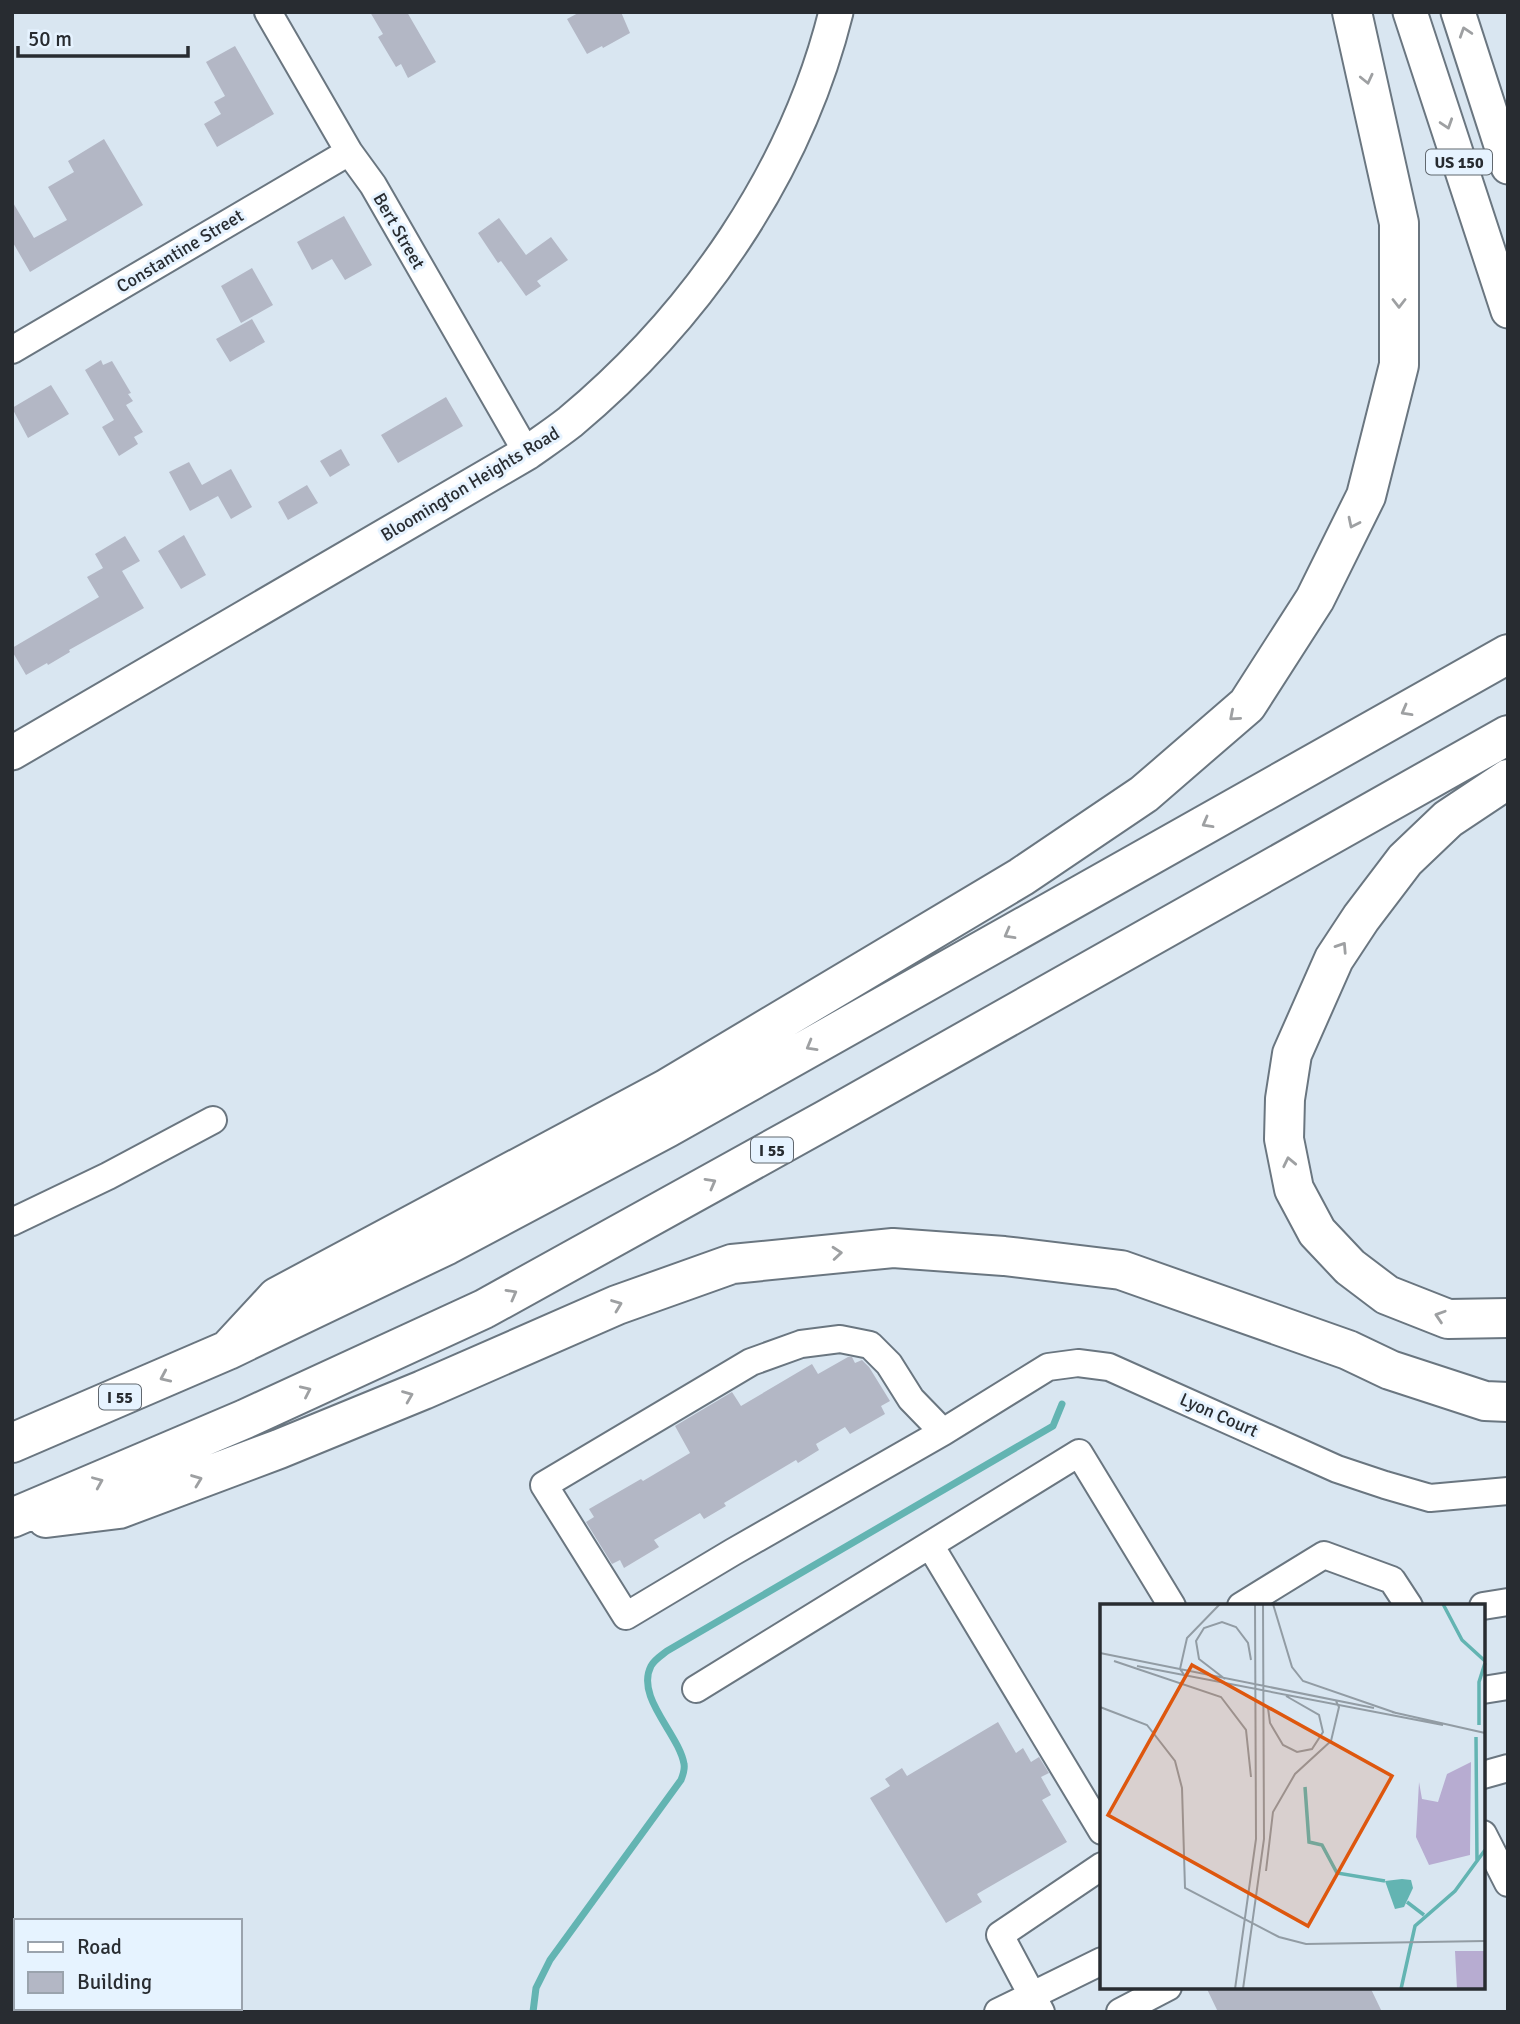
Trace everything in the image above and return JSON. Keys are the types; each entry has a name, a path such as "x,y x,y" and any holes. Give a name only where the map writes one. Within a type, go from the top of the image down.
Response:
{"highway":[{"path":"228,1350 277,1297 666,1089 1021,877 1144,794 1247,705 1315,599 1366,496 1399,365 1399,223 1352,12"},
{"path":"1454,684 1508,635"},
{"name":"I 55","path":"12,1443 228,1350 447,1245 667,1128 1508,653"},
{"name":"I 55","path":"12,1520 245,1419 484,1309 864,1099 1508,735"},
{"path":"1508,779 1448,819 1405,860 1334,959 1292,1054 1285,1099 1284,1139 1294,1189 1317,1232 1350,1267 1387,1295 1448,1320 1508,1318"},
{"path":"12,1520 119,1509 279,1449 423,1390 617,1305 732,1264 893,1248 1004,1256 1121,1270 1348,1350 1390,1370 1485,1401 1508,1402"}],"main road":[{"name":"Bloomington Heights Road","path":"12,753 527,453 569,422 633,364 664,331 703,285 755,206 783,159 819,68 836,12"},
{"name":"US 150","path":"1410,12 1508,312"},
{"name":"US 150","path":"1458,12 1508,167"}],"street":[{"name":"Bert Street","path":"268,12 349,152 373,185 527,453"},
{"name":"Constantine Street","path":"12,350 349,152"},
{"path":"12,1222 108,1176 213,1120"},
{"name":"Lyon Court","path":"943,1432 911,1399 889,1364 870,1345 840,1339 801,1344 751,1362 544,1485 626,1616 943,1432 1048,1367 1077,1363 1110,1367 1337,1469 1385,1486 1430,1498 1508,1491"},
{"path":"696,1689 1079,1453 1171,1604"},
{"path":"930,1545 1100,1828"},
{"path":"1244,1604 1324,1555 1392,1580 1408,1604"},
{"path":"1485,1606 1508,1602"},
{"path":"1485,1690 1508,1686"},
{"path":"1485,1775 1508,1769"},
{"path":"1485,1838 1508,1883"},
{"path":"1037,2003 1000,1935 1100,1867"},
{"path":"998,2012 1037,2003 1100,1962"},
{"path":"1120,2012 1164,1989"}],"building":[{"path":"370,12 407,12 436,62 408,78 401,64 396,67 378,37 383,34"},
{"path":"580,12 621,12 630,33 587,54 567,19"},
{"path":"235,46 274,114 217,147 204,124 221,114 214,102 225,96 206,62"},
{"path":"104,139 143,205 30,272 12,241 12,201 34,238 67,220 48,187 74,172 68,161"},
{"path":"344,216 372,265 345,280 332,259 312,270 297,242"},
{"path":"499,218 526,255 551,237 568,260 537,281 541,286 526,296 501,261 498,263 478,233"},
{"path":"252,268 273,305 241,323 221,286"},
{"path":"252,319 265,342 230,362 216,339"},
{"path":"101,360 103,365 112,361 131,393 128,394 133,401 126,405 143,432 134,437 138,444 119,456 102,427 114,420 85,370"},
{"path":"51,385 69,414 28,438 12,408"},
{"path":"446,397 463,426 398,463 381,435"},
{"path":"341,449 350,465 330,477 320,461"},
{"path":"189,462 202,485 231,469 252,507 231,519 218,496 190,511 169,472"},
{"path":"307,485 318,503 288,520 278,502"},
{"path":"184,535 206,575 181,589 158,551"},
{"path":"125,536 140,561 122,571 144,608 69,650 70,652 48,665 47,663 26,675 12,648 99,597 87,577 103,568 95,554"},
{"path":"852,1357 855,1363 862,1360 869,1367 890,1401 881,1406 885,1414 850,1434 845,1427 816,1444 819,1450 798,1463 796,1460 724,1503 726,1506 704,1519 700,1513 654,1540 659,1547 624,1568 620,1560 612,1564 586,1522 594,1517 589,1509 690,1453 675,1426 732,1392 741,1406 812,1364 818,1374"},
{"path":"998,1722 1016,1753 1023,1748 1031,1762 1039,1757 1049,1773 1041,1777 1051,1795 1042,1800 1067,1842 977,1894 982,1902 946,1923 870,1798 890,1786 885,1779 902,1768 907,1776"},
{"path":"1207,1989 1371,1989 1382,2012 1218,2012"}],"waterway":[{"path":"533,2012 536,1988 550,1960 681,1780 684,1766 680,1752 653,1703 649,1690 648,1678 654,1662 667,1651 1053,1426 1062,1404"}]}
